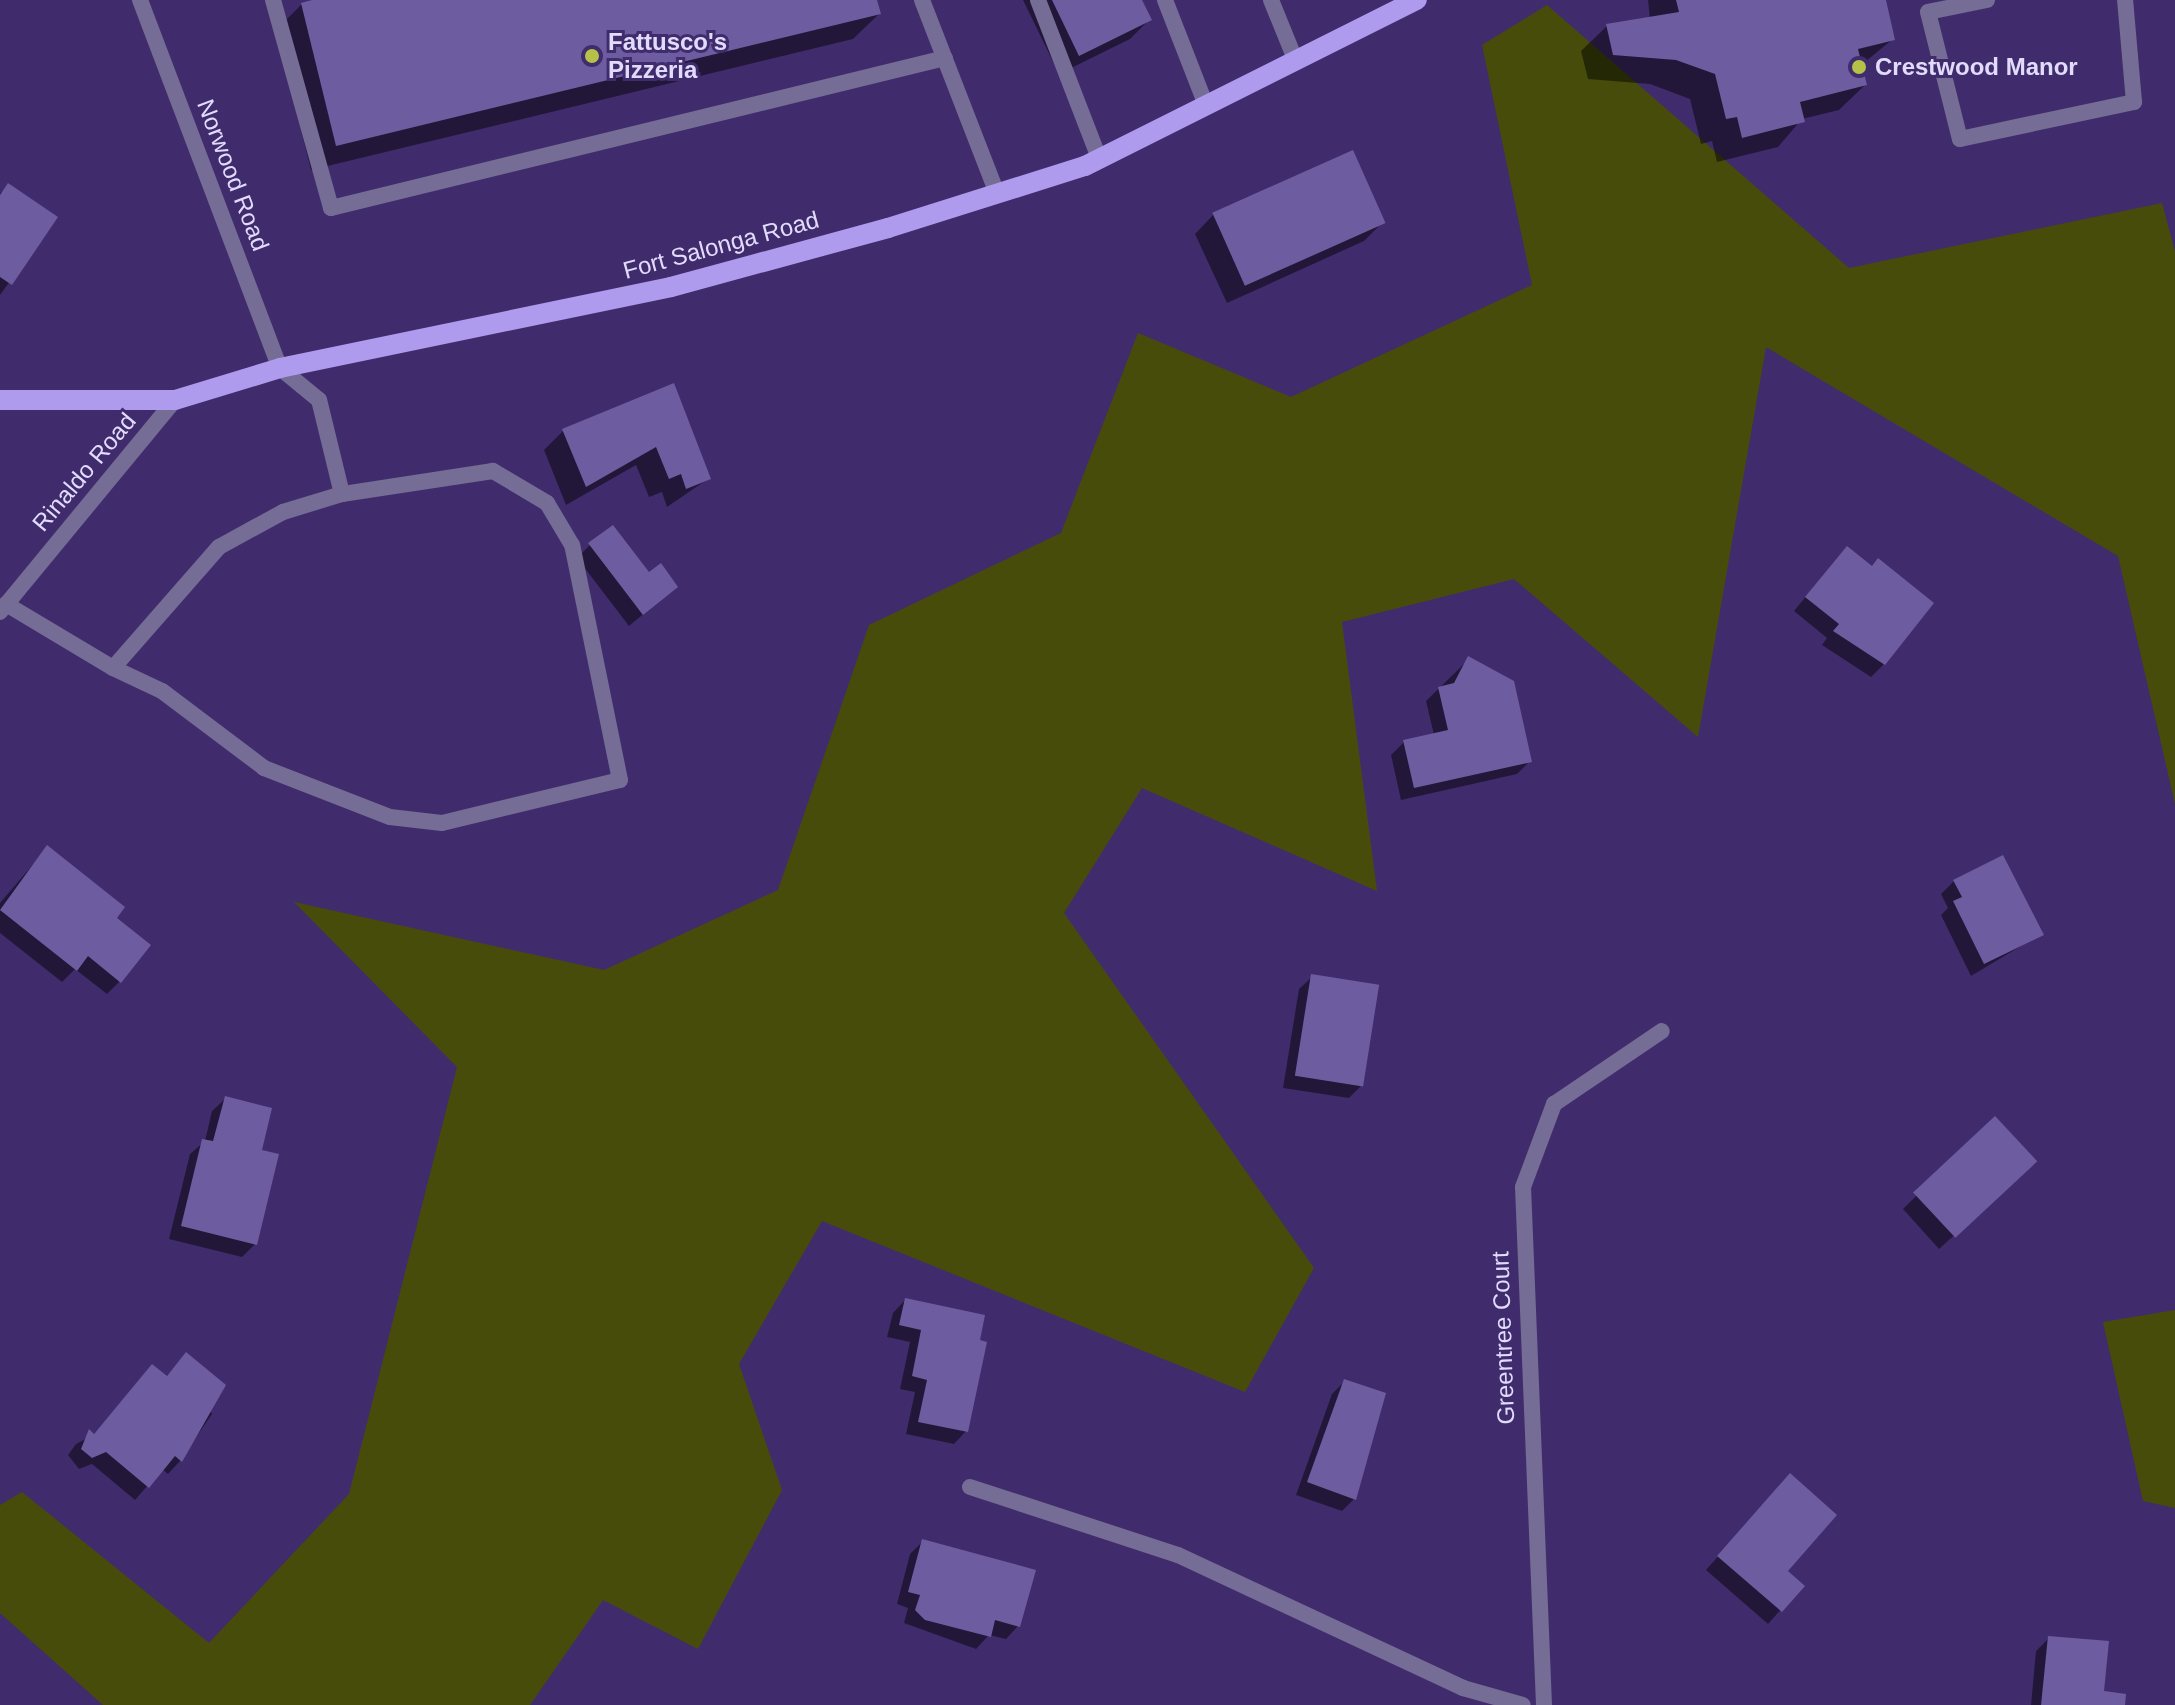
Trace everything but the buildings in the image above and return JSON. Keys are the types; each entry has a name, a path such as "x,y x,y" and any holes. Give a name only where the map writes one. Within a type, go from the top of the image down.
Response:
{"main road":[{"name":"Fort Salonga Road","path":"0,400 175,400 280,368 671,287 997,193 1099,158 1417,0"}],"street":[{"name":"Norwood Road","path":"140,0 280,368"},
{"path":"273,0 331,208 945,58"},
{"path":"922,0 997,193"},
{"path":"1038,0 1099,158"},
{"path":"1165,0 1206,105"},
{"path":"1271,0 1295,59"},
{"path":"1987,0 1928,12 1960,139 2134,102 2125,0"},
{"path":"280,368 319,400 342,494"},
{"name":"Rinaldo Road","path":"3,608 175,400"},
{"path":"3,608 113,668 162,691 264,768 390,817 442,823 620,780 572,545 547,503 493,471 342,494 283,512 219,547 113,668"},
{"name":"Greentree Court","path":"1544,1705 1523,1187 1554,1104 1662,1031"},
{"path":"970,1487 1178,1555 1463,1688 1523,1705"}],"green space":[{"path":"1547,5 1849,268 2162,203 2175,251 2175,804 2118,556 1766,347 1698,737 1514,579 1342,622 1377,891 1142,788 1064,913 1314,1268 1245,1392 822,1221 739,1364 782,1490 698,1649 603,1600 530,1705 103,1705 0,1613 0,1505 22,1492 209,1643 349,1494 457,1067 294,902 604,970 778,890 869,625 1061,533 1138,333 1291,397 1532,285 1482,45"},
{"path":"2175,1310 2175,1508 2143,1501 2103,1322"}],"place":[{"name":"Fattusco's Pizzeria","path":"592,56"},
{"name":"Crestwood Manor","path":"1859,67"}]}
